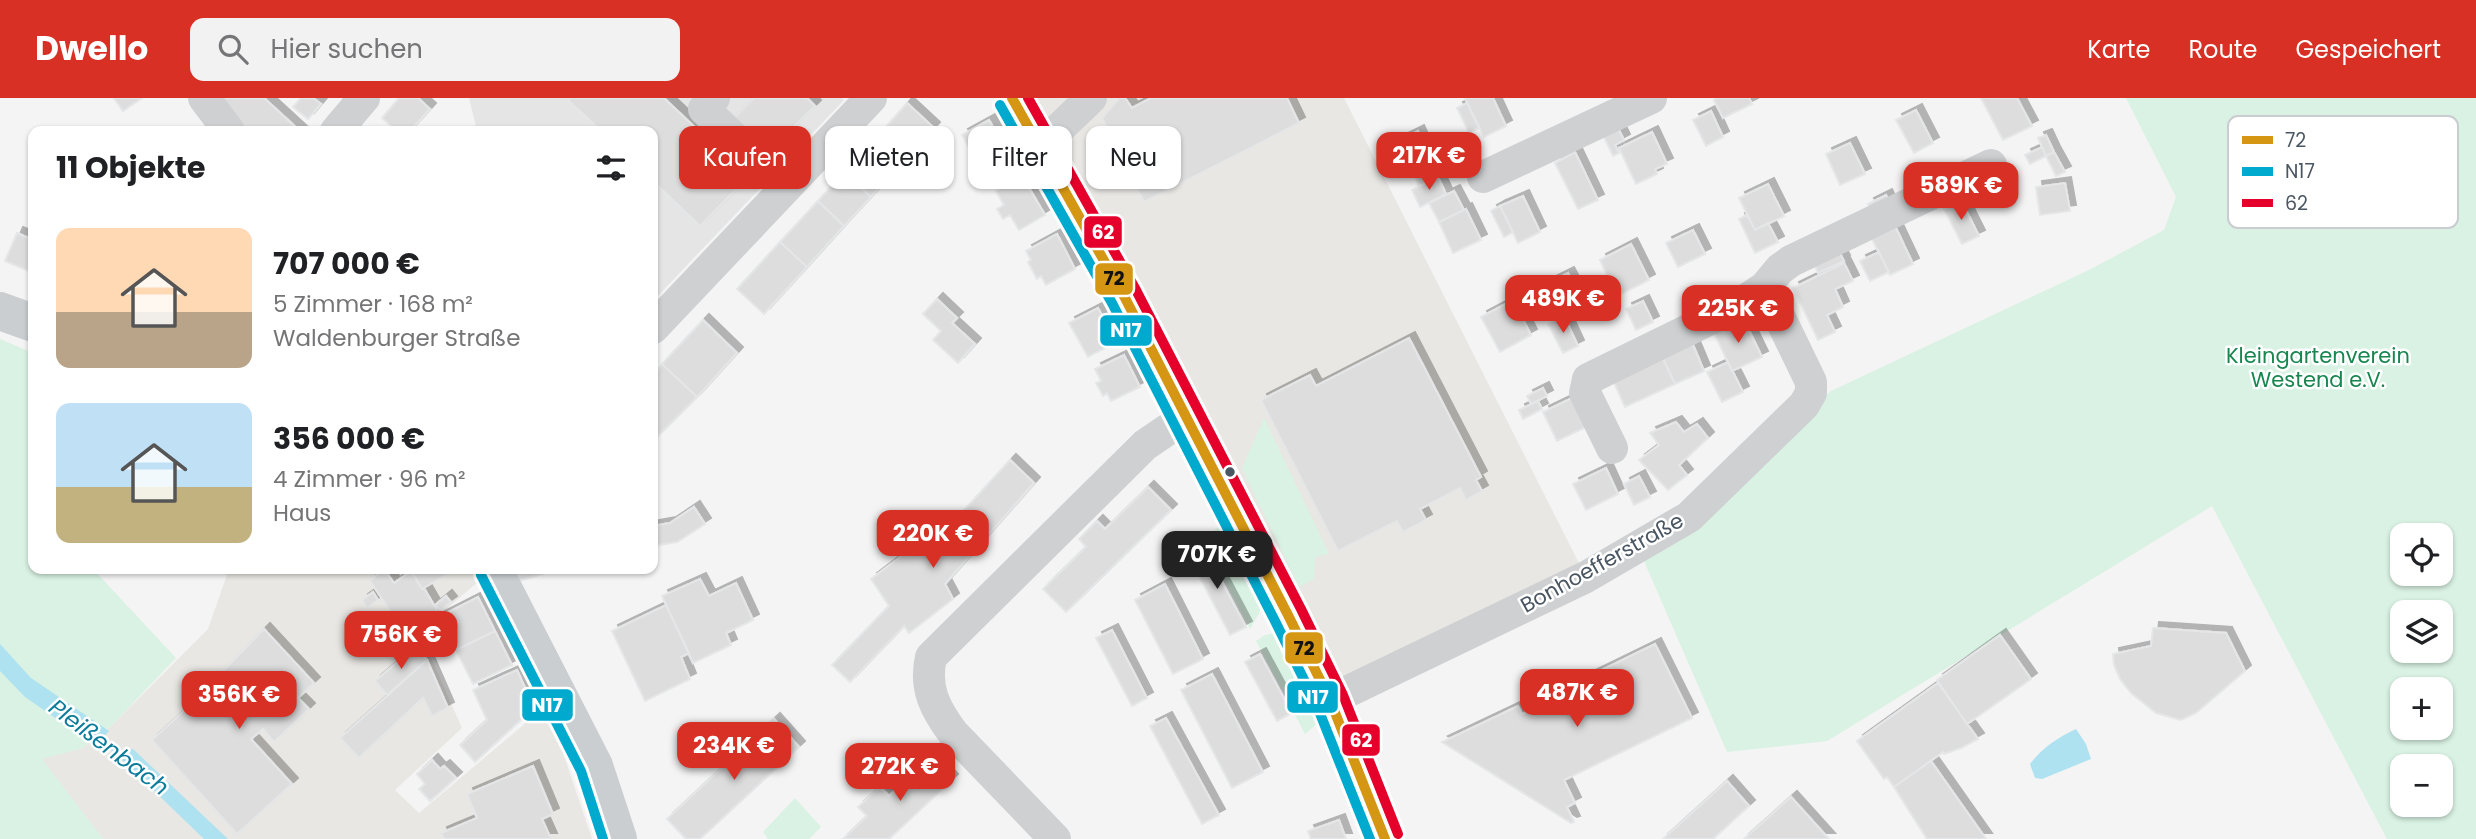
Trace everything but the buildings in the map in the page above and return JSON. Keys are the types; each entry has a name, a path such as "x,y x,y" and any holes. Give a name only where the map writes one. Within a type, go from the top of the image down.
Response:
{"main road":[{"path":"0,310 28,321"},
{"path":"496,574 594,766 618,839"}],"street":[{"path":"204,98 225,126"},
{"path":"340,126 364,98"},
{"path":"714,98 704,108 722,126"},
{"path":"658,323 871,98"},
{"path":"1012,98 1028,126"},
{"path":"1062,126 1091,98"},
{"path":"1483,177 1651,98"},
{"path":"1612,448 1585,393 1588,379 1735,307 1765,287 1780,269 1791,261 1991,165"},
{"path":"1064,189 1124,296 1331,700 1385,839"},
{"name":"Bonhoefferstraße","path":"1331,700 1586,577 1689,516 1804,405 1811,393 1811,382 1765,287"},
{"path":"1055,839 953,733 942,718 934,705 929,688 930,657 1145,445 1186,417"}],"shaded area":[{"path":"469,98 844,100 811,135 811,126 679,126 679,189 759,189 658,296 658,126 476,126"},
{"path":"1034,98 1344,98 1586,577 1330,700 1062,189 1072,189 1072,126 1049,126"},
{"path":"227,574 475,574 480,580 413,638 432,660 462,728 395,790 419,813 547,705 592,839 103,839 41,759 83,748 91,742 114,723 208,629"}],"green space":[{"name":"Kleingartenverein Westend e.V.","path":"2126,98 2476,98 2476,839 2387,839 2212,506 1827,741 1727,752 1644,561 1831,391 2089,270 2164,230 2176,197"},
{"path":"0,339 28,351 28,574 98,574 176,658 114,723 83,748 42,759 103,839 0,839"},
{"path":"1264,418 1329,554 1315,557 1314,579 1299,587 1242,468"},
{"path":"1221,525 1262,608 1250,629 1203,540"},
{"path":"1276,633 1321,720 1305,734 1256,641 1265,635"},
{"path":"795,798 821,827 809,839 768,839 763,832"}],"water":[{"path":"0,644 31,678 109,731 96,746 25,697 0,671"},
{"path":"2076,729 2086,744 2091,759 2042,779 2035,778 2030,764 2035,758 2050,744"},
{"path":"128,749 133,749 228,839 204,839 122,760"}],"waterway":[{"name":"Pleißenbach","path":"95,734 128,760"}],"transit line":[{"name":"72","path":"1012,98 1124,296 1288,615 1330,700 1385,839"},
{"name":"62","path":"1028,98 1136,290 1301,609 1343,695 1398,834"},
{"name":"N17","path":"1000,105 1112,303 1275,621 1317,706 1370,839"},
{"name":"N17","path":"481,575 581,771 603,839"}]}
